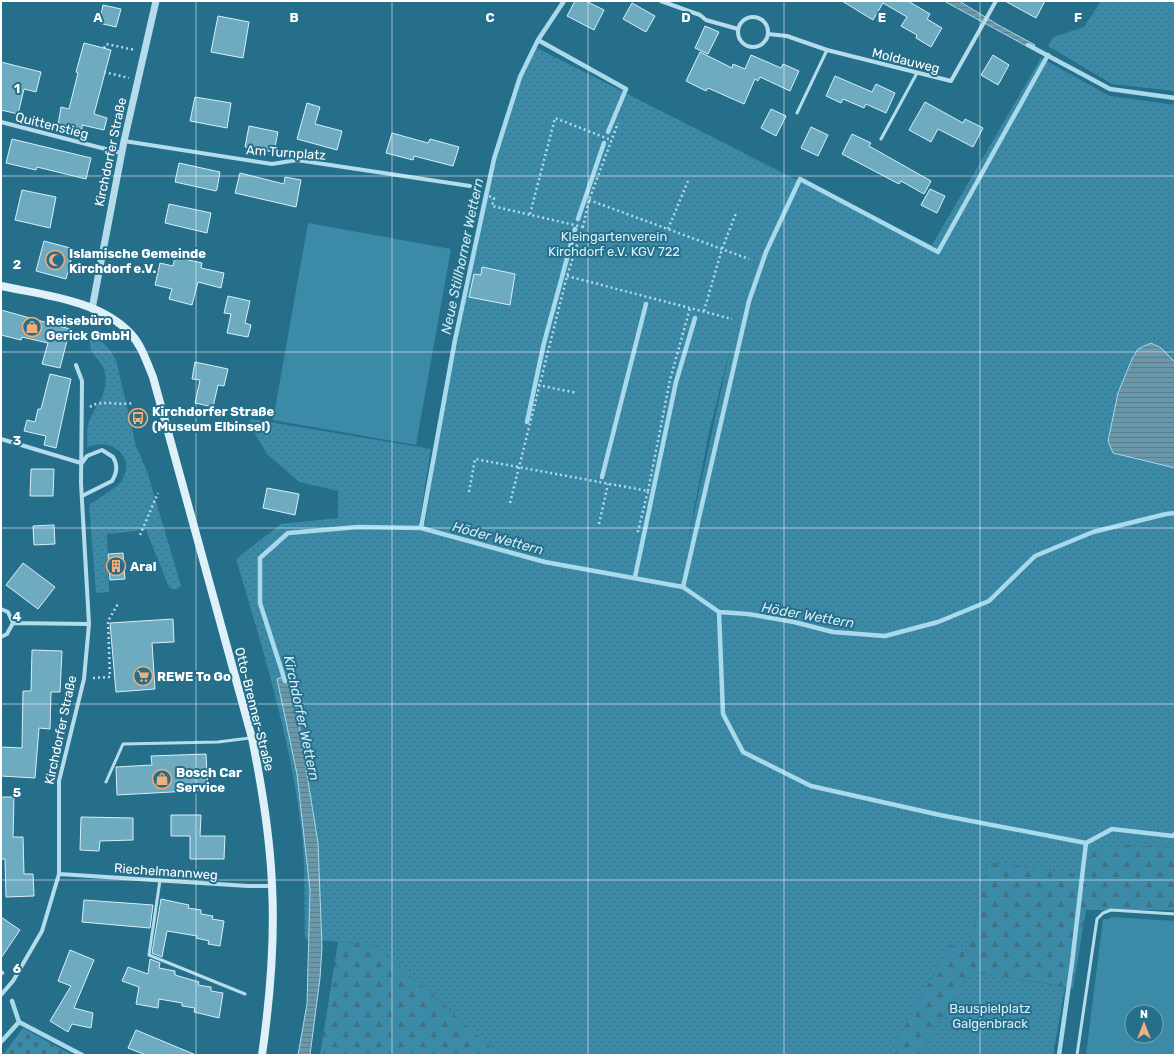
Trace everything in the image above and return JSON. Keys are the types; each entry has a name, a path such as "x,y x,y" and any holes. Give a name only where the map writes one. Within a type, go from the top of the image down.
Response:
{"main road":[{"name":"Otto-Brenner-Straße","path":"1,286 70,302 92,309 113,319 131,334 142,351 153,377 252,738 264,808 272,886 270,970 262,1055"}],"street":[{"name":"Kirchdorfer Straße","path":"92,309 121,153 156,1"},
{"path":"661,1 700,15 706,20 738,29"},
{"name":"Moldauweg","path":"768,34 787,36 827,50 950,81 996,1"},
{"path":"754,17 765,22 768,34 762,44 751,47 741,41 738,36 738,29 743,20 754,17"},
{"name":"Quittenstieg","path":"1,122 121,153"},
{"name":"Am Turnplatz","path":"124,141 272,164 297,160 470,186"},
{"name":"Kirchdorfer Straße","path":"1,995 13,981 42,930 59,874 59,781 84,679 89,624 81,463 83,412 82,381 76,365"},
{"path":"1,439 81,463 87,456 102,450 113,457 116,465 115,476 112,481 82,496"},
{"path":"1,608 8,612 12,623 7,634 1,637"},
{"path":"12,623 89,624"},
{"name":"Riechelmannweg","path":"59,874 248,886 272,886"}],"lane":[{"path":"797,112 827,50"},
{"path":"882,139 917,73"},
{"path":"106,782 123,744 218,742 252,738"},
{"path":"160,880 149,955 245,994"},
{"path":"1077,1055 1097,919 1103,913 1111,910 1175,914"}],"path":[{"path":"104,48 106,44 144,52"},
{"path":"104,72 137,79"},
{"path":"530,214 555,118 611,140"},
{"path":"510,503 538,384 567,276 583,227 589,200 618,123"},
{"path":"668,229 688,181"},
{"path":"478,193 494,198 492,206 583,227"},
{"path":"589,200 749,259"},
{"path":"704,311 722,249 736,213"},
{"path":"567,276 732,319"},
{"path":"637,535 648,491 670,380 690,308"},
{"path":"538,384 577,393"},
{"path":"83,412 96,403 119,405 132,403"},
{"path":"468,492 475,459 648,491"},
{"path":"599,524 608,484"},
{"path":"140,535 158,493"},
{"path":"84,679 110,677 108,622 119,602"}],"green space":[{"path":"1101,1 1175,1 1175,91 1112,84 1048,46 1053,37 1084,27"},
{"name":"Kleingartenverein Kirchdorf e.V. KGV 722","path":"533,46 795,179 932,245 1041,58 1110,96 1175,105 1175,848 1126,845 1088,876 988,862 969,953 950,945 889,1055 499,1055 376,945 305,939 304,855 290,759 256,625 236,559 281,524 338,518 338,491 299,482 267,454 250,425 251,419 431,449 419,523 425,524 455,340 478,220 500,131","holes":["731,345 686,551 709,432"]},
{"path":"308,223 451,249 416,445 273,420"},
{"path":"94,337 108,348 117,364 136,446 147,471 181,586 176,589 169,587 146,530 107,534 109,592 96,593 89,505 111,490 122,480 126,472 126,464 124,457 113,447 96,445 87,447 89,422 102,397 106,380 104,368 90,348 91,338"},
{"path":"1126,845 1175,848 1175,910 1086,910 1073,988 970,971 919,1055 889,1055 950,945 969,953 988,862 1088,876 1092,850"},
{"path":"1111,917 1175,921 1175,1055 1086,1055 1103,919 1110,919"},
{"path":"338,942 376,945 499,1055 320,1055"},
{"name":"Bauspielplatz Galgenbrack","path":"970,971 1065,987 1053,1055 919,1055"},
{"path":"23,1028 72,1055 3,1055"}],"shaded area":[{"path":"944,1 959,1 1035,45 1032,49"},
{"path":"1151,343 1161,348 1175,362 1175,468 1113,453 1108,441 1118,393 1132,359 1138,349"},
{"path":"291,674 318,843 322,947 320,978 310,1055 298,1055 307,1004 310,890 297,774 277,679"}],"building":[{"path":"575,1 586,1 604,10 594,30 567,16"},
{"path":"842,1 908,1 930,14 927,19 942,28 931,47 916,38 917,35 901,26 907,17 883,3 873,20"},
{"path":"1005,1 1045,1 1036,18"},
{"path":"632,3 655,16 646,32 623,19"},
{"path":"103,5 121,9 116,27 99,23"},
{"path":"218,16 249,22 243,58 211,52"},
{"path":"705,26 719,32 708,54 695,48"},
{"path":"84,43 111,50 94,114 107,118 104,130 82,125 82,129 58,125 61,107 69,109 78,73 76,72"},
{"path":"700,52 732,68 733,64 745,69 751,55 781,68 783,64 799,71 790,91 760,77 758,81 755,79 744,104 708,88 706,91 686,81"},
{"path":"993,55 1009,65 998,85 981,75"},
{"path":"1,62 41,72 36,92 24,89 18,114 1,110"},
{"path":"835,76 872,92 876,84 895,93 886,113 866,104 864,108 843,99 841,103 826,96"},
{"path":"195,97 231,103 227,128 190,121"},
{"path":"925,102 963,123 965,119 983,128 973,147 938,129 931,142 909,130"},
{"path":"307,103 320,107 315,124 342,131 337,150 297,139"},
{"path":"771,109 786,116 776,136 761,128"},
{"path":"249,126 278,132 274,152 245,147"},
{"path":"811,127 828,135 818,156 801,148"},
{"path":"392,133 428,143 430,139 459,147 453,166 414,156 413,160 386,153"},
{"path":"852,134 871,143 869,146 931,181 924,194 901,181 899,184 842,154"},
{"path":"12,139 91,158 86,179 37,167 36,170 6,163"},
{"path":"179,163 220,172 216,191 175,182"},
{"path":"240,173 284,184 285,177 301,180 296,207 235,193"},
{"path":"930,189 945,196 937,213 921,205"},
{"path":"22,190 56,197 50,228 15,220"},
{"path":"169,204 211,213 207,233 165,223"},
{"name":"Islamische Gemeinde Kirchdorf e.V.","path":"44,241 74,249 66,279 36,271"},
{"path":"175,257 202,263 201,268 224,273 221,288 198,282 192,305 169,299 172,289 155,285 160,263 173,266"},
{"path":"482,267 515,274 510,305 469,297 474,274 481,275"},
{"path":"228,296 250,301 245,323 251,325 248,337 227,333 231,314 224,313"},
{"path":"1,310 70,329 60,368 42,364 48,343 22,337 21,340 1,335"},
{"path":"195,362 228,369 224,386 218,385 213,407 195,403 200,380 192,379"},
{"path":"50,374 71,379 56,448 44,445 46,436 24,431 27,420 35,422 38,409 41,409"},
{"path":"31,469 54,469 53,496 30,496"},
{"path":"267,488 299,494 295,515 263,508"},
{"path":"54,525 55,544 34,545 33,526"},
{"name":"Aral","path":"123,553 125,579 110,580 108,554"},
{"path":"23,563 55,587 38,609 6,585"},
{"path":"173,619 174,642 152,643 155,689 116,692 110,623"},
{"path":"32,650 62,651 60,692 51,692 50,729 39,728 35,778 1,776 1,747 22,748 23,691 31,691"},
{"name":"Bosch Car Service","path":"206,754 208,790 117,795 116,767 152,765 151,756"},
{"path":"1,797 14,797 13,837 23,837 24,874 33,874 34,896 6,897 5,859 1,859"},
{"path":"171,815 201,815 200,836 225,836 224,859 190,859 190,836 171,836"},
{"path":"81,817 133,818 133,840 100,841 99,851 80,850"},
{"path":"161,899 189,905 188,908 201,910 201,914 213,916 212,919 224,921 220,946 208,944 209,941 196,938 197,936 167,931 162,957 152,953"},
{"path":"84,900 153,905 150,928 82,922"},
{"path":"1,917 20,930 1,958"},
{"path":"70,950 94,960 74,1008 93,1013 91,1028 72,1024 68,1032 50,1021 71,986 58,981"},
{"path":"150,959 160,963 159,968 175,971 175,975 199,982 198,985 211,987 211,991 223,993 219,1018 194,1012 195,1008 182,1006 182,1003 159,999 158,1008 136,1004 139,987 122,981 128,967 148,974"},
{"path":"136,1030 196,1055 146,1055 128,1048"}],"waterway":[{"name":"Neue Stillhorner Wettern","path":"421,528 455,340 494,159 520,77 538,40 564,1"},
{"path":"538,40 626,89 608,132"},
{"path":"1028,45 1110,89 1175,98"},
{"path":"683,587 749,301 766,252 800,179 938,252 1048,55"},
{"path":"578,219 604,143"},
{"path":"527,422 544,343 575,229"},
{"path":"602,477 646,304"},
{"path":"635,577 676,382 695,318"},
{"name":"Höder Wettern","path":"285,681 260,603 260,558 288,533 358,527 421,528 545,562 683,587 719,612 748,614 794,622 833,632 885,636 938,622 989,601 1035,556 1093,532 1175,513"},
{"path":"719,612 723,714 743,752 811,786 940,815 1086,843"},
{"path":"1059,1055 1072,963 1086,843 1112,829 1173,836 1175,834"},
{"path":"12,1001 19,1022"},
{"path":"19,1022 82,1055"},
{"path":"1,1042 19,1022"}],"place":[{"name":"Islamische Gemeinde Kirchdorf e.V.","path":"55,260"},
{"name":"Reisebüro Gerick GmbH","path":"32,327"},
{"name":"Kirchdorfer Straße (Museum Elbinsel)","path":"138,418"},
{"name":"Aral","path":"116,566"},
{"name":"REWE To Go","path":"143,676"},
{"name":"Bosch Car Service","path":"162,779"}],"water label":[{"name":"Kirchdorfer Wettern","path":"302,718"}]}
